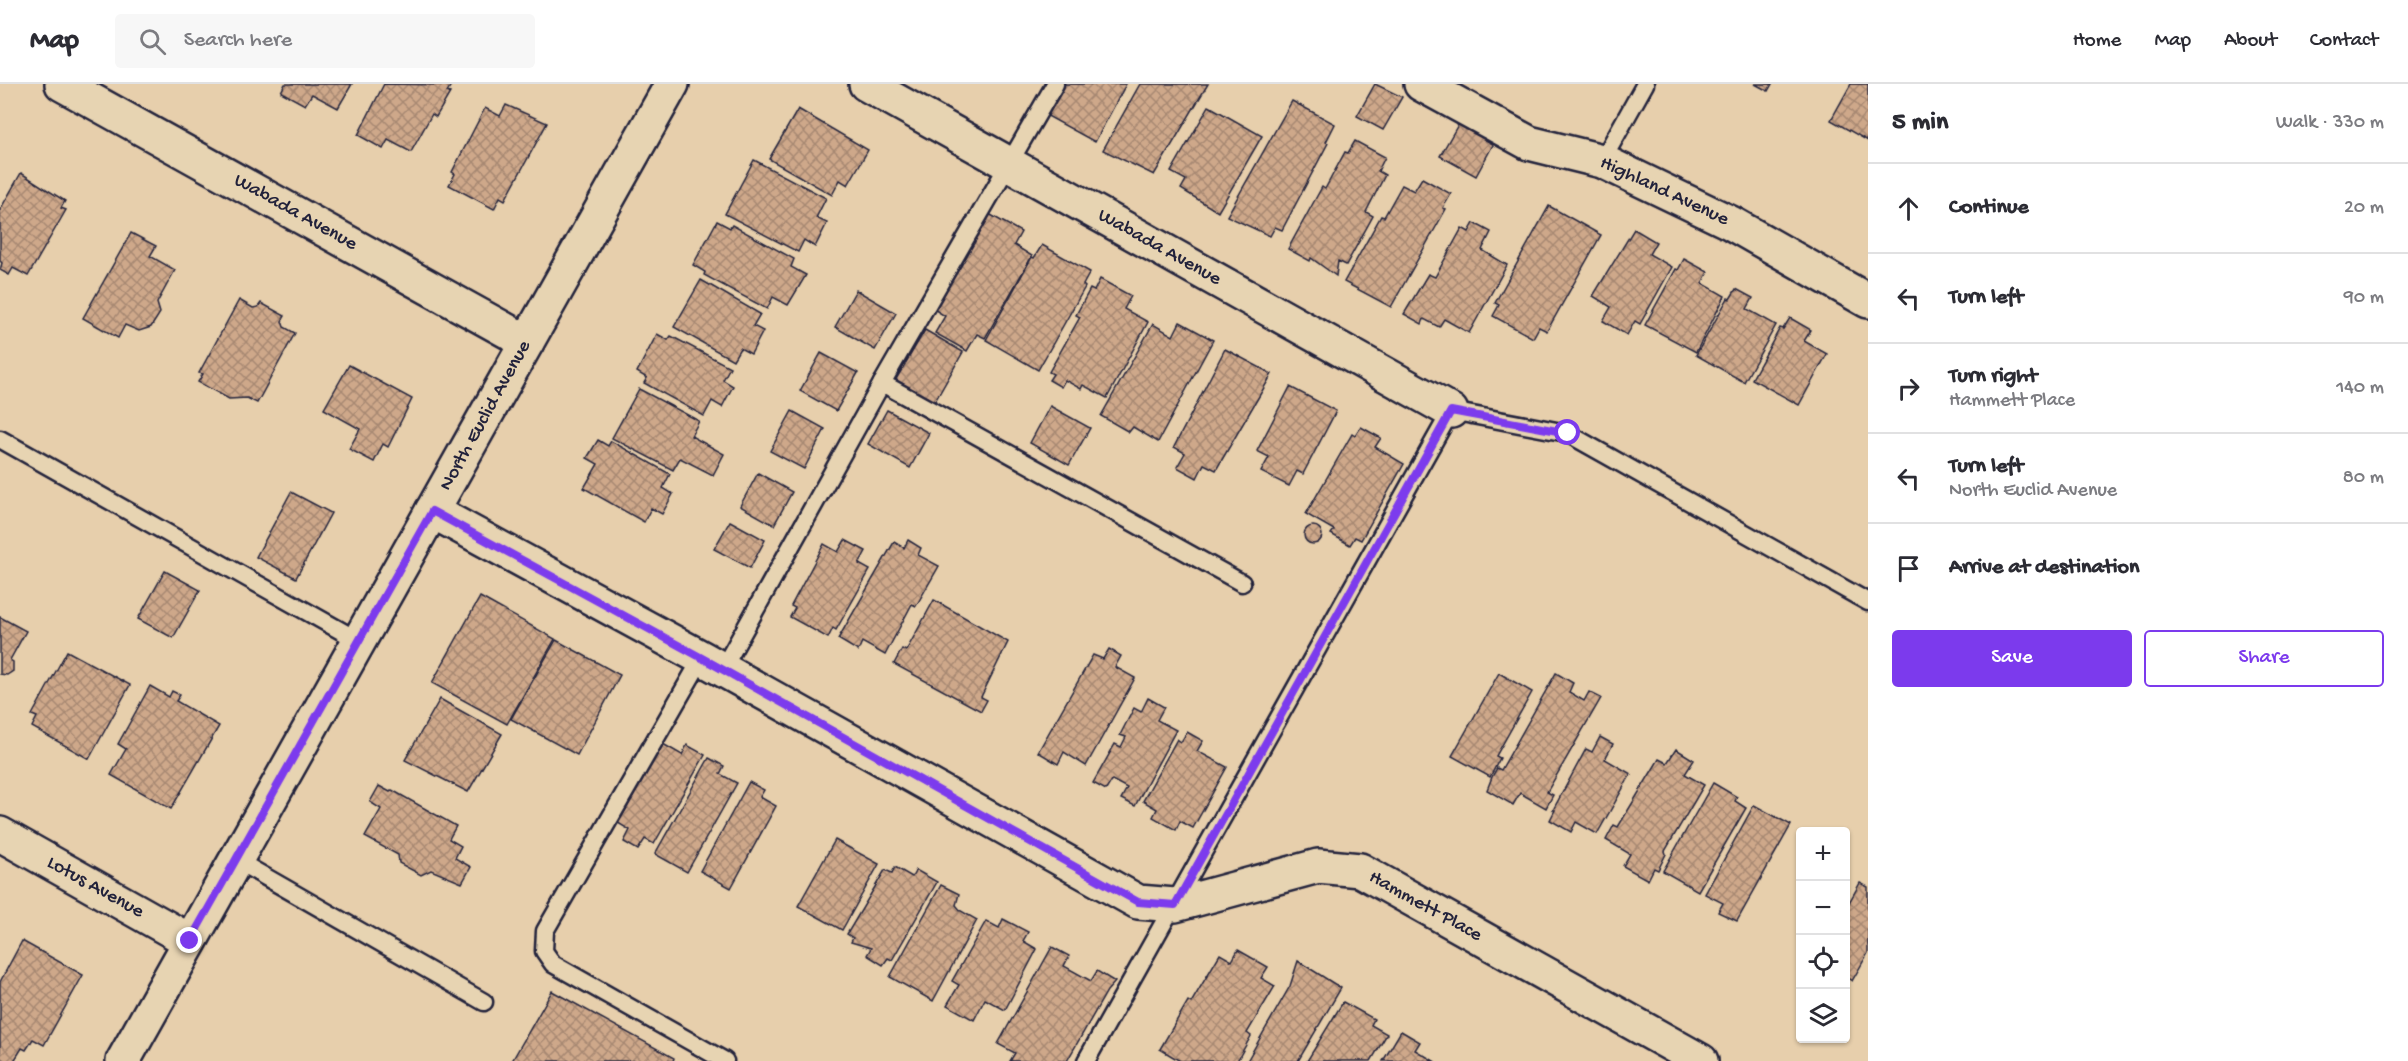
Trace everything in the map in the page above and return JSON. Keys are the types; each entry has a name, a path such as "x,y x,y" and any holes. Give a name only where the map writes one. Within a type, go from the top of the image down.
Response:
{"street":[{"name":"Wabada Avenue","path":"63,84 527,342"},
{"name":"North Euclid Avenue","path":"123,1061 672,84"},
{"name":"Wabada Avenue","path":"866,84 1451,411"},
{"name":"Highland Avenue","path":"1421,84 1529,143 1602,160 1731,223 1868,301"},
{"name":"Hammett Place","path":"432,511 712,664 1138,902 1175,905 1318,866 1360,870 1701,1061"},
{"name":"Lotus Avenue","path":"0,834 190,941"}],"lane":[{"path":"725,1061 553,964 544,951 545,931 712,664 882,383 1055,84"},
{"path":"1602,160 1645,84"},
{"path":"882,383 1242,583"},
{"path":"1086,1061 1451,411 1568,433 1868,602"},
{"path":"0,439 359,641"},
{"path":"236,860 484,1002"}],"building":[{"path":"285,84 352,84 338,108 312,94 305,105 281,92"},
{"path":"384,84 451,85 447,92 450,93 436,117 432,114 411,152 388,140 383,149 358,135"},
{"path":"1058,84 1126,84 1095,142 1042,113"},
{"path":"1140,84 1208,84 1154,175 1103,150"},
{"path":"1375,84 1402,97 1383,130 1357,116"},
{"path":"1755,84 1772,84 1768,91"},
{"path":"1851,84 1868,84 1868,141 1831,120"},
{"path":"1292,101 1335,124 1326,142 1328,143 1282,230 1275,227 1270,236 1227,216"},
{"path":"506,105 547,123 505,200 500,197 494,209 449,185 455,174 452,172 485,108 500,116"},
{"path":"1209,106 1262,136 1218,212 1181,189 1186,180 1171,172"},
{"path":"798,109 868,150 848,185 840,180 832,195 769,159"},
{"path":"1459,123 1494,143 1476,176 1440,156"},
{"path":"1355,141 1385,157 1378,171 1385,175 1366,212 1373,216 1346,265 1338,261 1336,276 1311,258 1310,261 1288,249 1322,187 1325,189 1345,152 1348,153"},
{"path":"754,160 826,198 816,218 827,223 815,247 804,240 798,252 725,214"},
{"path":"21,173 65,201 61,208 66,210 28,276 13,268 9,275 0,270 2,263 0,261 0,210"},
{"path":"1422,178 1451,194 1443,208 1446,209 1391,307 1344,282 1381,216 1384,217 1402,185 1414,191"},
{"path":"1549,206 1601,235 1547,331 1539,327 1533,338 1493,316 1499,305 1495,303"},
{"path":"989,214 1021,232 1014,245 1032,256 985,338 977,334 967,351 935,333 945,316 932,308"},
{"path":"717,221 730,228 732,225 794,259 791,267 806,275 788,305 773,297 767,309 704,275 705,272 693,265"},
{"path":"1474,223 1491,232 1482,250 1507,265 1469,333 1444,319 1439,327 1424,319 1422,324 1404,314 1428,274 1435,277 1462,228 1469,232"},
{"path":"1634,229 1656,242 1649,254 1672,267 1640,324 1635,321 1627,335 1603,321 1611,307 1593,296"},
{"path":"131,233 156,246 150,256 175,270 157,303 160,313 151,327 139,331 125,325 118,338 83,318"},
{"path":"1042,245 1090,272 1083,285 1085,287 1038,370 986,340 1032,257 1034,258"},
{"path":"1684,259 1708,272 1702,283 1725,296 1696,352 1645,325 1676,269 1678,270"},
{"path":"1100,279 1131,296 1124,309 1148,322 1107,398 1083,385 1081,389 1065,380 1061,387 1049,380 1053,374 1049,372 1080,317 1076,315 1090,289 1094,291"},
{"path":"701,280 760,314 753,326 763,331 751,354 740,348 733,360 674,327"},
{"path":"1736,289 1753,298 1747,309 1776,325 1744,382 1696,355 1728,298 1730,299"},
{"path":"856,290 896,313 875,350 835,327"},
{"path":"239,300 253,308 258,307 261,303 285,316 282,321 284,327 295,333 257,403 247,398 229,399 198,382 203,374 199,373"},
{"path":"1790,318 1811,330 1804,341 1827,354 1799,405 1752,379 1780,328 1783,329"},
{"path":"1180,322 1213,340 1158,442 1133,427 1129,432 1101,416 1153,324 1173,336"},
{"path":"925,330 963,352 934,403 895,381"},
{"path":"657,334 668,340 671,336 730,367 723,380 733,386 722,407 712,401 704,416 644,383 647,378 637,372"},
{"path":"1225,349 1272,374 1216,470 1204,464 1197,478 1177,467 1185,453 1174,447"},
{"path":"821,353 858,373 836,411 800,391"},
{"path":"349,365 412,399 388,447 383,444 374,462 349,449 360,429 324,409"},
{"path":"1290,387 1336,411 1303,474 1297,471 1289,486 1261,472 1269,457 1257,451"},
{"path":"639,389 699,421 691,436 724,454 713,475 680,458 673,470 612,438"},
{"path":"1050,406 1090,428 1069,465 1030,443"},
{"path":"887,410 929,433 910,468 868,444"},
{"path":"792,411 825,429 804,469 770,451"},
{"path":"1361,427 1381,438 1375,447 1404,464 1361,540 1355,537 1350,545 1331,534 1334,530 1306,514 1352,434 1355,436"},
{"path":"598,440 608,446 611,441 670,474 663,488 673,494 662,514 651,508 644,522 584,488 598,464 587,458"},
{"path":"758,473 792,492 774,525 740,506"},
{"path":"291,492 331,513 296,578 256,557"},
{"path":"730,521 765,540 750,568 714,549"},
{"path":"1313,526 1319,529 1322,535 1319,541 1313,544 1307,541 1304,535 1307,529"},
{"path":"845,540 866,551 859,564 870,570 836,630 833,628 828,638 790,617 795,608 791,606 824,544 838,552"},
{"path":"908,540 921,548 918,555 939,566 916,606 912,604 885,655 862,642 858,651 838,639 894,542 904,548"},
{"path":"165,571 200,590 173,638 138,619"},
{"path":"480,597 555,639 507,724 432,683"},
{"path":"934,600 1008,642 981,697 987,700 981,711 894,664 902,649 906,651"},
{"path":"0,617 26,631 10,660 13,662 13,671 7,675 0,674"},
{"path":"556,640 620,675 577,755 511,719"},
{"path":"1109,649 1121,656 1115,667 1135,678 1086,766 1064,752 1058,764 1038,752 1093,655 1103,659"},
{"path":"67,651 130,685 89,759 32,727 37,717 32,715"},
{"path":"1499,673 1532,692 1496,756 1500,758 1490,777 1452,756"},
{"path":"1556,673 1573,683 1569,692 1584,701 1589,692 1601,698 1547,792 1553,795 1546,808 1520,793 1513,805 1487,790 1497,768 1501,770"},
{"path":"150,686 169,697 172,691 180,695 176,701 219,726 171,809 111,775 126,749 118,744"},
{"path":"1148,698 1164,707 1157,720 1176,730 1135,806 1121,799 1127,788 1112,780 1106,790 1093,783 1115,744 1121,747 1126,737 1120,735 1134,708 1141,712"},
{"path":"440,699 502,734 468,792 405,760"},
{"path":"1187,732 1203,741 1197,751 1227,767 1193,828 1180,821 1176,830 1153,817 1157,809 1143,801 1177,739 1181,742"},
{"path":"1600,737 1613,744 1605,759 1631,774 1597,834 1576,822 1571,832 1550,820 1555,810 1553,810 1586,749 1592,752"},
{"path":"663,744 682,755 687,745 705,755 654,844 645,839 638,850 624,842 630,830 618,823"},
{"path":"1676,749 1694,760 1685,774 1704,785 1665,851 1666,854 1658,870 1654,868 1648,880 1623,866 1630,854 1606,840 1614,825 1618,827 1659,759 1667,763"},
{"path":"709,758 724,766 720,774 737,783 687,872 655,854"},
{"path":"749,782 764,790 760,797 776,806 731,888 700,871"},
{"path":"1713,783 1737,797 1735,801 1746,808 1698,891 1663,871"},
{"path":"379,786 390,792 392,790 456,826 449,839 461,846 455,858 471,867 462,883 431,870 421,875 399,863 398,855 365,837 381,809 370,802"},
{"path":"1754,805 1791,825 1737,921 1718,912 1723,903 1705,894"},
{"path":"835,840 879,864 842,930 798,906"},
{"path":"895,867 912,877 916,870 937,882 892,960 888,958 883,965 867,955 871,948 851,942 853,938 847,934 885,870 892,873"},
{"path":"1860,883 1868,887 1868,953 1852,981 1850,980 1850,901"},
{"path":"941,885 959,894 956,905 961,911 977,920 933,1001 890,977"},
{"path":"1003,919 1028,932 1023,941 1037,949 1005,1010 985,999 974,1020 947,1005 959,985 952,981 986,921 999,928"},
{"path":"22,941 83,975 44,1045 33,1039 26,1050 22,1048 14,1061 4,1061 0,1059 0,982"},
{"path":"1052,947 1069,956 1064,966 1091,981 1097,971 1115,982 1107,991 1067,1061 1010,1061 1015,1053 998,1044"},
{"path":"1238,950 1268,967 1261,978 1275,986 1247,1033 1251,1036 1237,1061 1180,1061 1160,1049 1188,1001 1191,1003 1220,954 1232,961"},
{"path":"1298,961 1341,988 1298,1061 1247,1061 1290,986"},
{"path":"552,991 674,1058 673,1061 512,1061"},
{"path":"1343,1002 1374,1019 1371,1025 1387,1034 1371,1061 1307,1061"},
{"path":"1401,1031 1420,1042 1415,1050 1434,1061 1383,1061"}],"route":[{"path":"190,941 432,511 702,658 1138,902 1175,905 1451,411 1568,433"}]}
